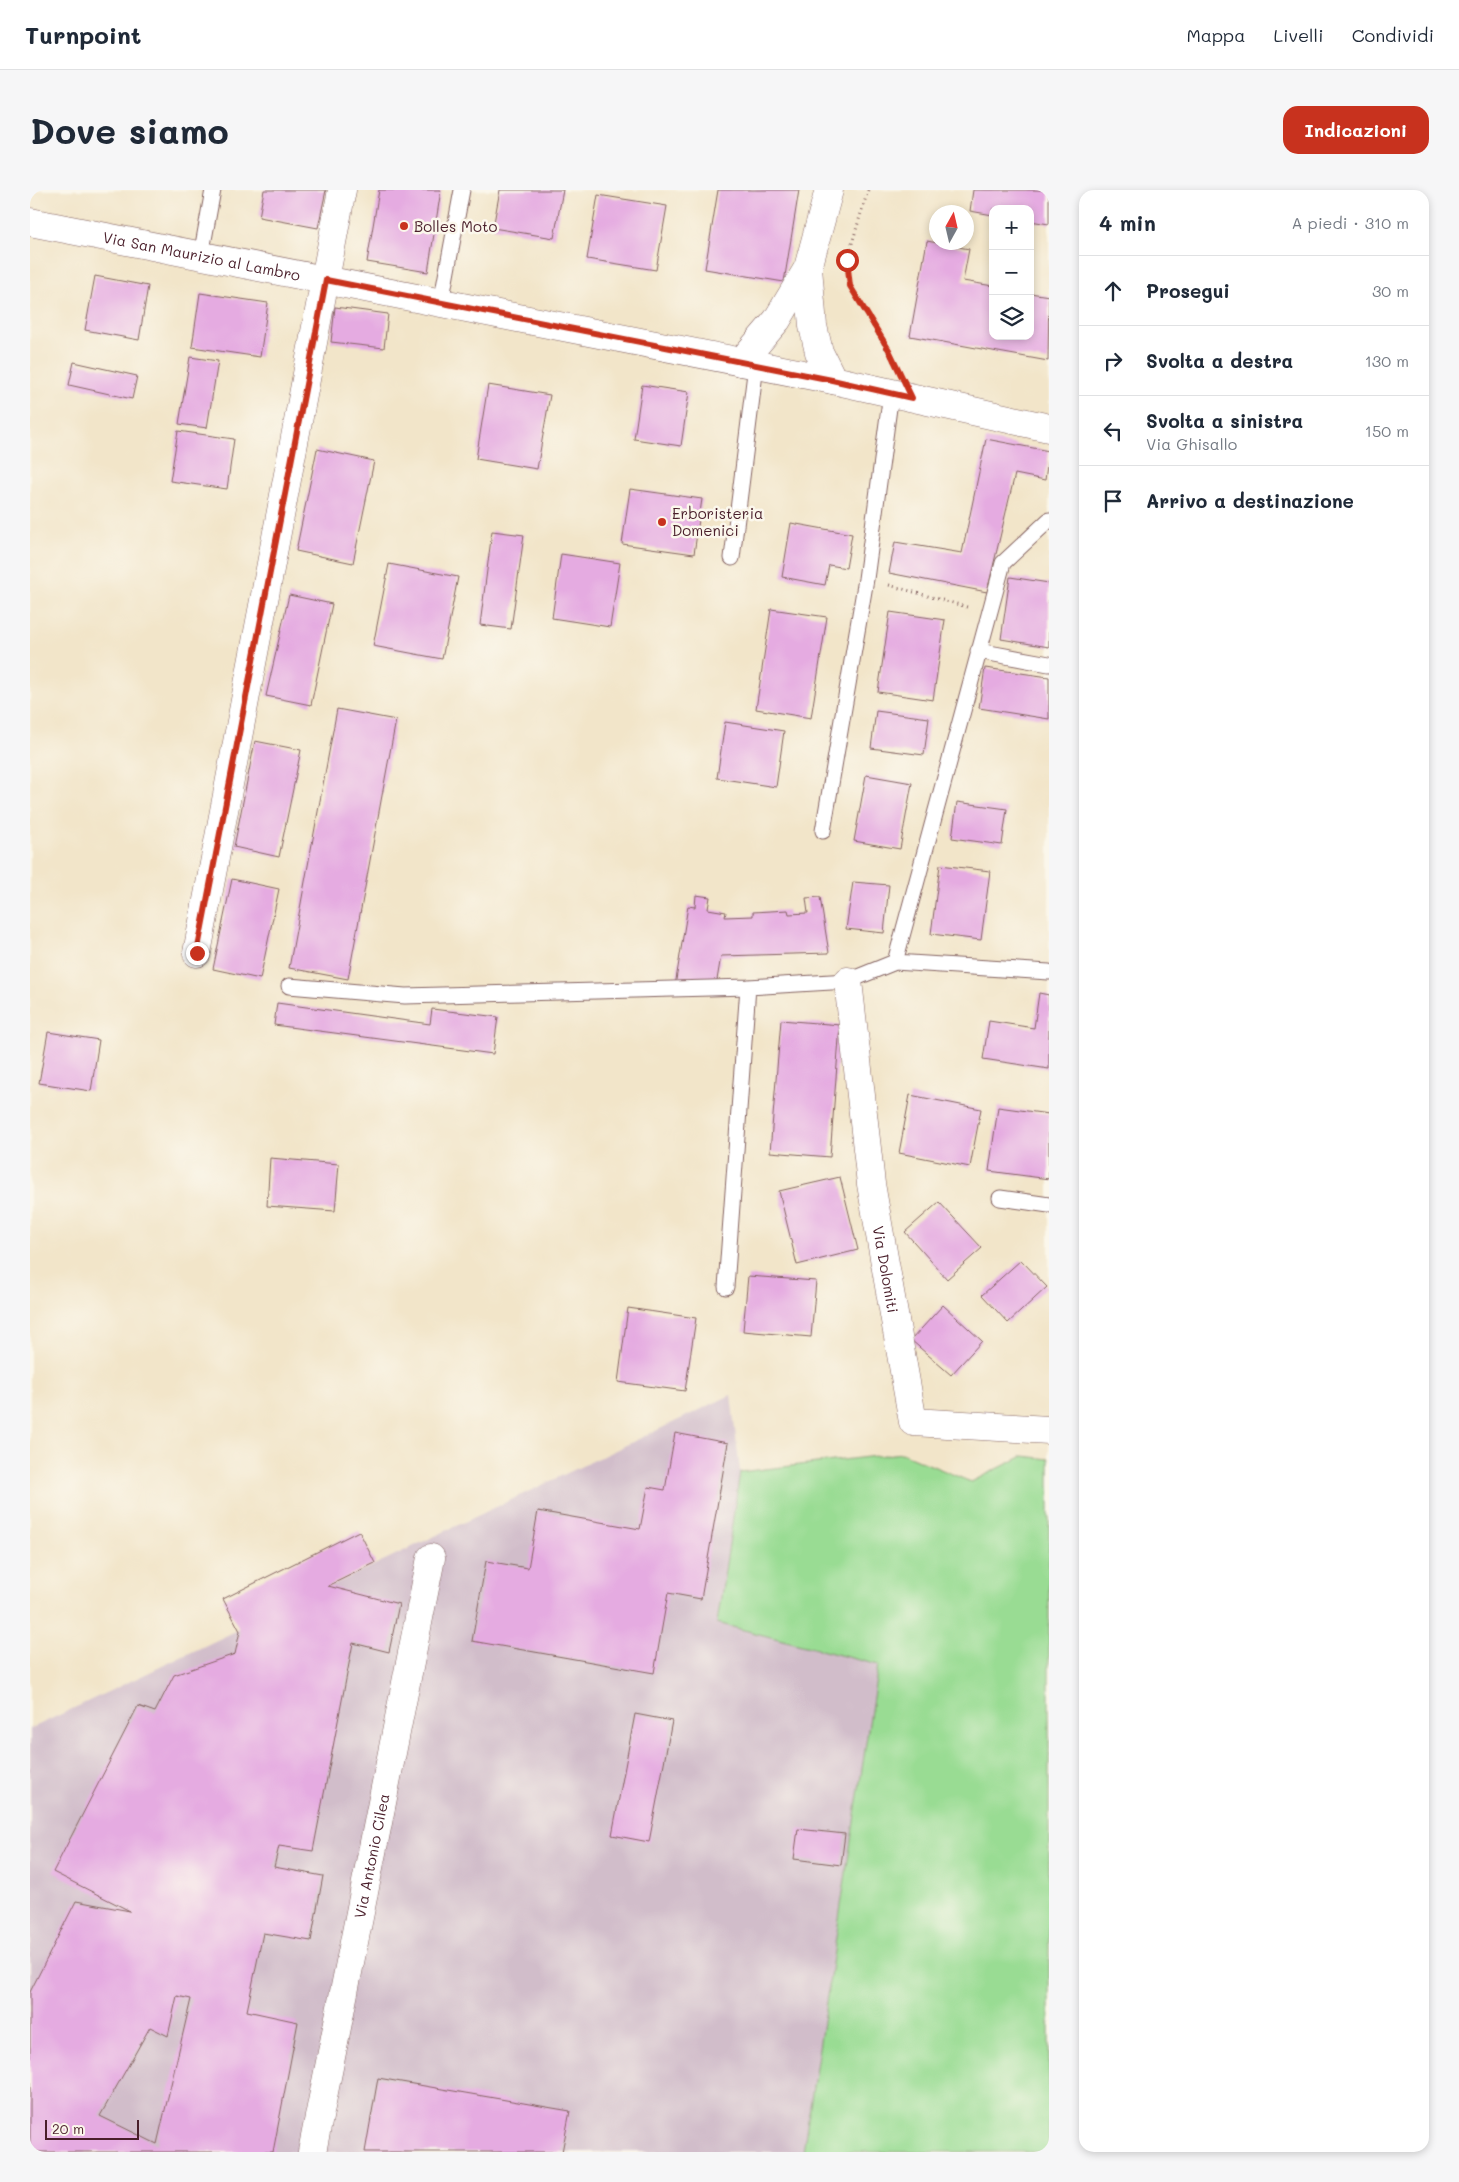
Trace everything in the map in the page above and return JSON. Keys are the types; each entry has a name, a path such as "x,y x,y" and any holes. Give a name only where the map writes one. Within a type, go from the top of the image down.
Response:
{"street":[{"path":"197,953 342,190"},
{"path":"749,364 808,268 829,190"},
{"name":"Via San Maurizio al Lambro","path":"30,222 832,380 1049,428"},
{"path":"808,268 813,326 819,352 832,380"},
{"name":"Via Dolomiti","path":"848,981 871,1184 913,1422 1049,1430"},
{"name":"Via Antonio Cilea","path":"312,2152 430,1558"}],"lane":[{"path":"201,256 213,190"},
{"path":"441,303 462,190"},
{"path":"732,558 749,364"},
{"path":"823,830 866,579 901,395"},
{"path":"895,962 1003,563 1049,520"},
{"path":"978,651 1049,664"},
{"path":"289,986 405,996 748,987 848,981 895,962 1049,972"},
{"path":"726,1287 748,987"},
{"path":"1000,1198 1049,1205"}],"path":[{"path":"868,190 847,260 850,286 889,350 901,395"},
{"path":"866,579 990,613"}],"shaded area":[{"path":"731,1395 740,1472 717,1623 878,1665 803,2152 30,2152 30,1729"}],"green space":[{"path":"902,1453 971,1482 1023,1456 1049,1459 1049,2152 803,2152 878,1665 717,1623 740,1472"}],"building":[{"path":"264,190 326,190 318,228 259,217"},
{"name":"Bolles Moto","path":"379,190 441,190 428,272 367,262"},
{"path":"500,190 563,190 554,238 493,228"},
{"path":"718,190 799,190 784,282 705,269"},
{"path":"973,190 1049,190 1049,224 1034,222 1034,205 989,205 989,214 974,212 974,205 971,205"},
{"path":"598,195 667,206 656,270 587,259"},
{"path":"927,241 929,241 929,250 969,250 963,281 989,285 989,340 1034,340 1034,294 1049,296 1048,361 910,336"},
{"path":"95,276 148,286 139,340 85,330"},
{"path":"200,293 268,303 260,357 192,347"},
{"path":"335,307 388,314 384,348 331,342"},
{"path":"190,357 218,361 207,428 179,424"},
{"path":"74,362 137,376 132,399 69,385"},
{"path":"488,385 550,395 537,469 476,459"},
{"path":"642,385 689,392 681,446 634,439"},
{"path":"178,431 234,439 227,489 170,481"},
{"path":"986,439 1049,451 1045,480 1015,474 987,592 889,573 895,542 962,553"},
{"path":"317,449 374,461 353,563 296,551"},
{"name":"Erboristeria Domenici","path":"630,489 702,499 694,554 622,544"},
{"path":"791,523 852,534 846,568 829,565 825,585 782,577"},
{"path":"492,531 524,535 511,629 480,625"},
{"path":"561,554 620,563 610,627 552,618"},
{"path":"389,564 458,577 442,659 373,646"},
{"path":"1010,577 1049,583 1049,647 1001,639"},
{"path":"289,595 332,604 311,705 266,696"},
{"path":"771,609 827,617 811,718 756,709"},
{"path":"890,612 945,620 933,700 878,692"},
{"path":"985,668 1049,677 1049,719 979,708"},
{"path":"337,709 396,720 348,979 289,968"},
{"path":"876,711 929,718 924,755 871,748"},
{"path":"725,722 784,731 776,787 717,778"},
{"path":"255,741 301,750 279,857 234,847"},
{"path":"866,775 912,783 900,849 854,841"},
{"path":"957,802 1007,809 1002,845 952,838"},
{"path":"940,865 990,871 981,940 931,934"},
{"path":"232,879 279,889 260,979 213,969"},
{"path":"853,882 889,885 884,933 846,929"},
{"path":"696,895 710,897 708,909 726,912 725,917 753,916 753,912 788,910 789,914 808,913 806,898 820,897 829,953 721,956 716,986 675,986 688,906 695,907"},
{"path":"1039,993 1049,995 1049,1069 983,1059 989,1021 1034,1028"},
{"path":"277,1003 430,1024 432,1009 498,1017 493,1054 274,1025"},
{"path":"781,1020 840,1025 830,1157 770,1152"},
{"path":"48,1032 99,1040 91,1091 39,1083"},
{"path":"910,1095 981,1109 970,1167 899,1153"},
{"path":"998,1107 1049,1114 1049,1179 989,1171"},
{"path":"270,1158 339,1164 335,1211 267,1206"},
{"path":"840,1177 858,1250 797,1265 779,1191"},
{"path":"939,1202 982,1248 947,1279 905,1232"},
{"path":"1021,1260 1047,1287 1008,1323 982,1295"},
{"path":"748,1276 816,1281 811,1337 743,1331"},
{"path":"943,1305 982,1341 951,1375 911,1340"},
{"path":"628,1308 696,1318 685,1391 618,1382"},
{"path":"675,1433 728,1443 701,1599 668,1593 654,1673 472,1641 486,1561 528,1568 538,1511 640,1529 648,1487 665,1490"},
{"path":"359,1531 375,1563 328,1586 399,1604 389,1652 353,1643 313,1851 279,1846 274,1867 323,1876 311,1941 263,1933 247,2011 298,2022 273,2152 36,2152 30,2148 30,1992 76,1901 130,1911 53,1872 138,1706 155,1712 174,1675 235,1654 240,1631 223,1599","holes":["177,1996 191,1999 157,2144 100,2116 150,2027 168,2036"]},
{"path":"635,1714 672,1721 649,1842 612,1835"},
{"path":"798,1829 845,1834 841,1865 794,1859"},
{"path":"378,2078 570,2111 562,2152 365,2152"}],"place":[{"name":"Bolles Moto","path":"404,226"},
{"name":"Erboristeria Domenici","path":"662,522"}],"route":[{"path":"197,953 326,280 832,380 912,398 889,350 850,286 847,260"}]}
